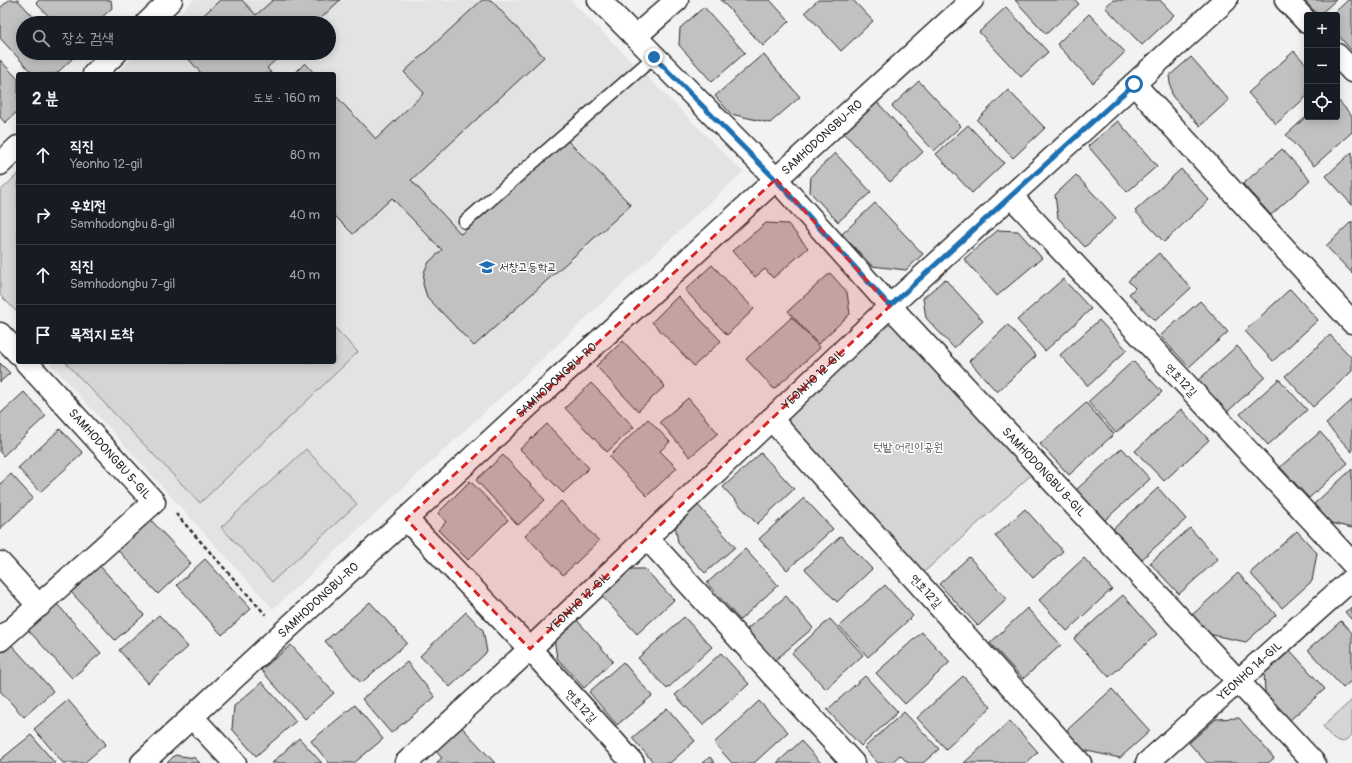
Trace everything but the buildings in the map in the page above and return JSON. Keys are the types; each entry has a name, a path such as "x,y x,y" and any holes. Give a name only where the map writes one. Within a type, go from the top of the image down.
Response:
{"street":[{"name":"SAMHODONGBU 8-GIL","path":"599,0 776,180 890,306 1314,763"},
{"path":"636,36 677,0"},
{"name":"SAMHODONGBU-RO","path":"142,763 972,0"},
{"name":"YEONHO 12-GIL","path":"408,763 530,649 890,306 1226,0"},
{"path":"1286,0 1304,19"},
{"path":"153,16 167,1"},
{"path":"1340,57 1352,71"},
{"path":"96,72 109,60"},
{"path":"1134,84 1352,322"},
{"path":"0,164 16,149"},
{"name":"연호12길","path":"1011,196 1352,563"},
{"path":"0,334 16,351"},
{"name":"SAMHODONGBU 5-GIL","path":"0,640 154,502 28,364"},
{"name":"연호12길","path":"771,419 1080,763"},
{"name":"연호12길","path":"406,519 530,649 633,763"},
{"path":"647,538 853,763"},
{"path":"0,563 39,606"},
{"name":"YEONHO 14-GIL","path":"1147,763 1352,579"},
{"path":"192,717 235,763"}],"lane":[{"path":"465,222 654,57"}],"path":[{"path":"154,502 168,504 282,633"}],"highlighted area":[{"path":"776,179 890,306 530,649 406,519"}],"shaded area":[{"name":"서창고등학교","path":"193,0 570,0 743,172 273,609 51,364 336,364 336,72 117,72 130,60 336,60 336,16 176,16"}],"green space":[{"path":"16,176 16,311 0,295 0,191"},
{"name":"텃밭 어린이공원","path":"892,322 1031,475 924,572 784,419"},
{"path":"336,329 358,352 200,503 67,364 336,364"},
{"path":"306,449 357,504 272,582 221,527"},
{"path":"1352,700 1352,735 1343,742 1333,739 1323,726"}],"place":[{"name":"서창고등학교","path":"487,267"}],"route":[{"path":"654,57 776,180 890,306 1134,84"}]}
